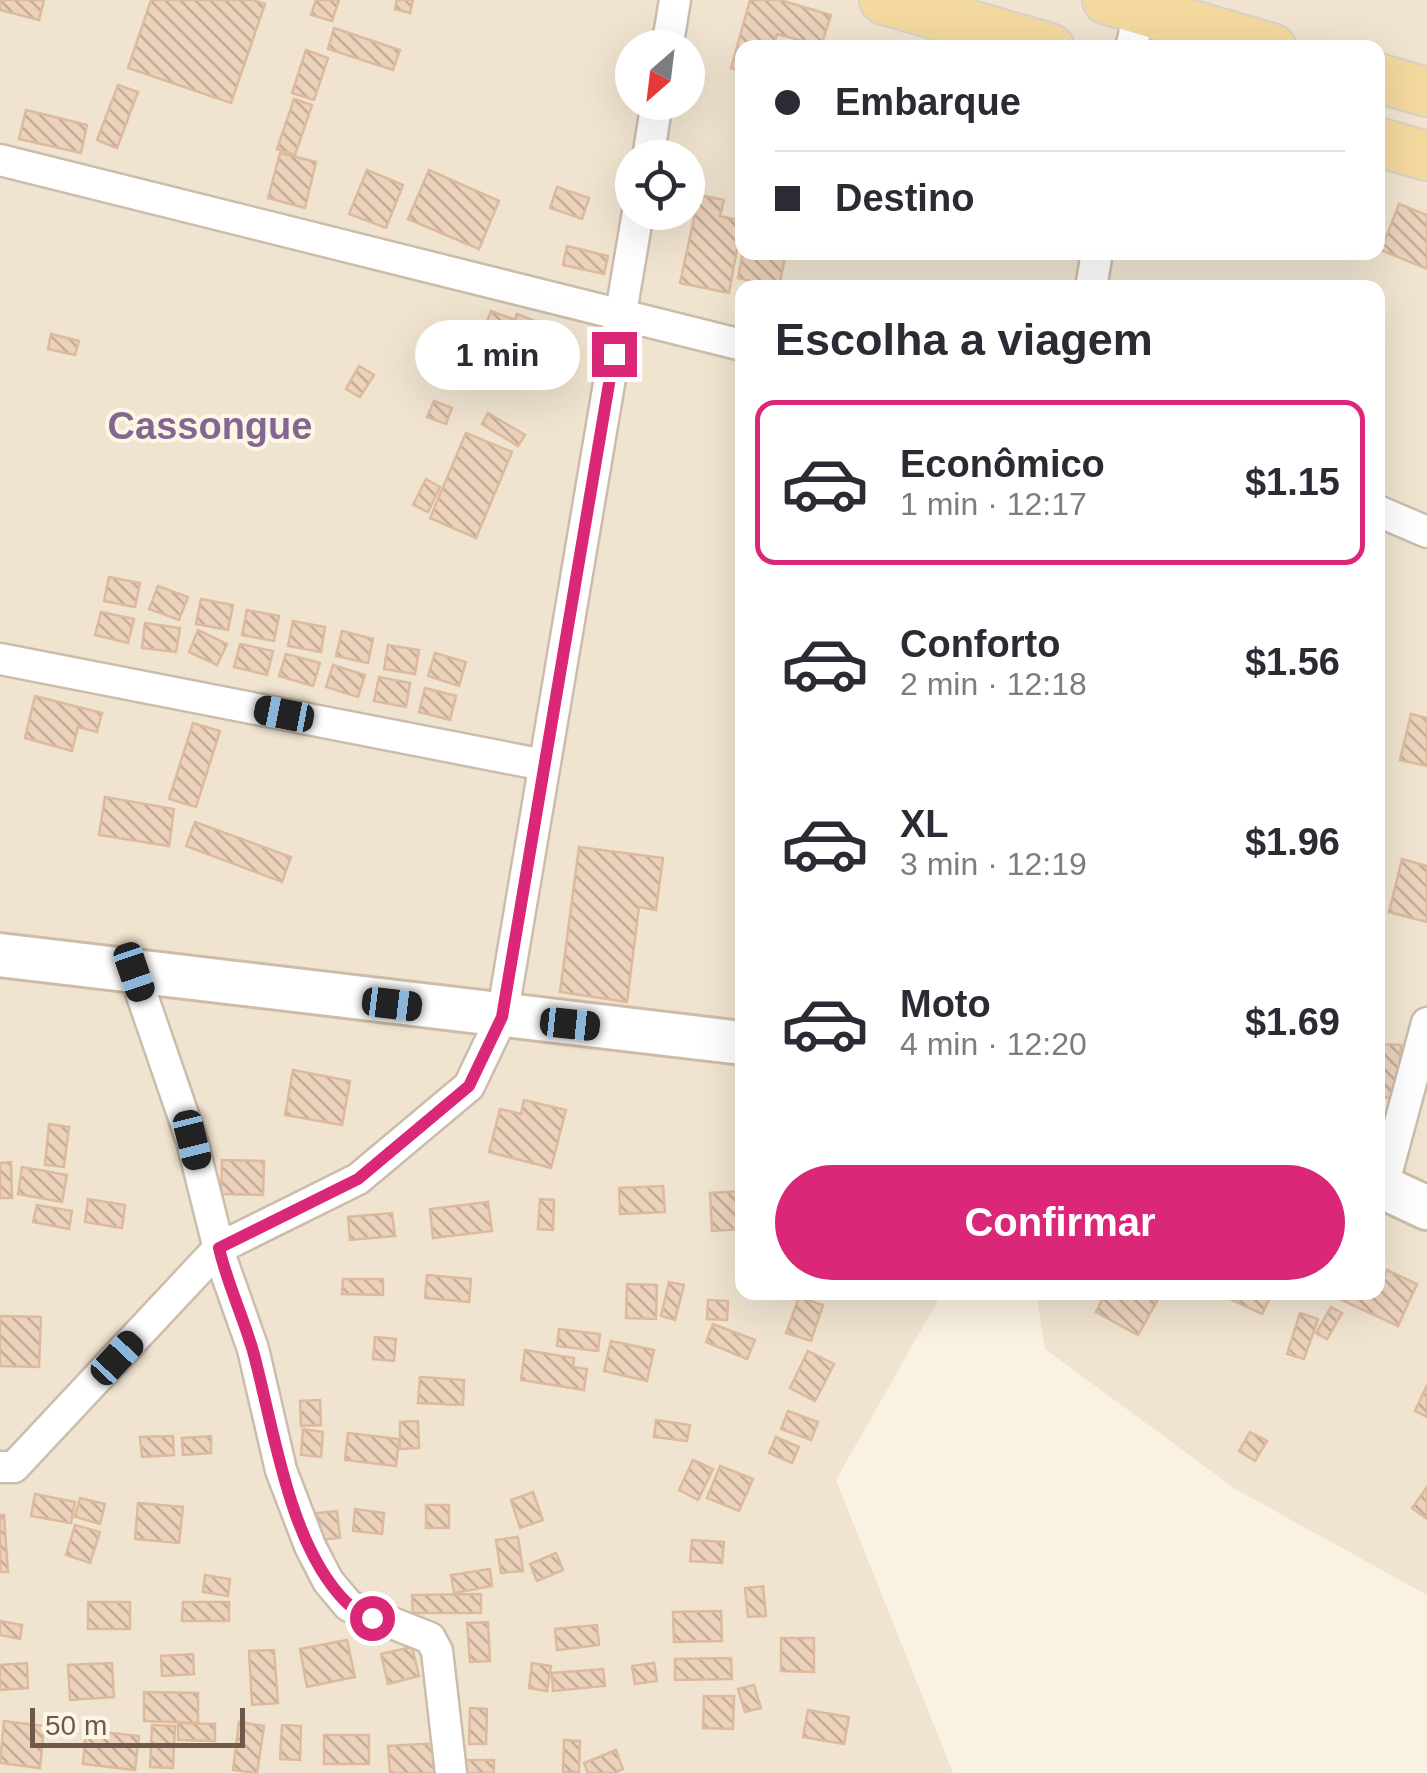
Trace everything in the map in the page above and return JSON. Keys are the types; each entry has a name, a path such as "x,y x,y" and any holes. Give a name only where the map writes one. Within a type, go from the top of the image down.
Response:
{"main road":[{"path":"884,0 1022,40"},
{"path":"1126,19 1232,40"},
{"path":"1385,80 1427,92"},
{"path":"1385,144 1427,156"},
{"path":"0,955 735,1042"},
{"path":"1385,1188 1427,1208"}],"street":[{"path":"670,30 675,0"},
{"path":"0,160 735,343"},
{"path":"0,1467 14,1467 219,1248 358,1179 469,1086 502,1017 635,230"},
{"path":"1385,515 1427,532"},
{"path":"0,659 544,765"},
{"path":"134,972 192,1140 219,1248 253,1349 281,1470 310,1546 328,1581 349,1606 430,1638 437,1651 450,1773"},
{"path":"1385,1169 1427,1023"}],"shaded area":[{"path":"0,0 1427,0 1427,1595 1237,1490 1045,1349 1037,1300 1385,1300 1385,280 735,280 735,1300 938,1300 836,1480 953,1773 0,1773"}],"building":[{"path":"0,0 44,0 39,20 0,10"},
{"path":"151,0 253,0 265,4 231,103 128,68"},
{"path":"316,0 339,0 332,21 311,15"},
{"path":"397,0 413,0 410,13 395,9"},
{"path":"750,0 780,0 831,15 823,40 799,40 777,34 775,40 739,40"},
{"path":"334,28 400,50 393,70 328,49"},
{"path":"306,50 328,58 314,100 292,93"},
{"path":"118,85 138,92 117,148 97,140"},
{"path":"294,99 312,105 295,155 277,149"},
{"path":"26,110 87,125 81,153 19,139"},
{"path":"280,153 316,162 305,208 268,198"},
{"path":"367,170 403,185 386,228 349,214"},
{"path":"429,170 499,201 479,249 408,219"},
{"path":"557,187 589,198 582,219 550,208"},
{"path":"705,196 724,200 720,216 735,219 735,260 729,293 680,283 691,230 705,230"},
{"path":"1399,204 1427,215 1427,269 1385,252 1385,240"},
{"path":"567,246 608,256 604,274 563,265"},
{"path":"741,260 784,260 780,280 738,278"},
{"path":"491,311 515,320 517,314 555,329 537,378 474,355"},
{"path":"51,334 79,341 75,355 48,349"},
{"path":"359,366 374,375 360,397 346,389"},
{"path":"434,401 452,408 446,424 427,417"},
{"path":"488,413 525,435 518,446 482,424"},
{"path":"466,433 512,452 476,538 430,518"},
{"path":"426,479 440,487 428,512 413,505"},
{"path":"109,577 140,583 135,607 104,601"},
{"path":"158,586 188,597 179,620 149,609"},
{"path":"201,599 233,605 228,630 196,624"},
{"path":"247,610 279,616 274,641 242,635"},
{"path":"101,612 134,619 128,643 95,635"},
{"path":"293,621 325,627 321,652 288,646"},
{"path":"145,623 180,628 176,652 142,648"},
{"path":"198,630 227,644 217,665 189,652"},
{"path":"342,631 373,639 368,663 336,656"},
{"path":"240,644 273,651 267,675 234,667"},
{"path":"388,645 419,650 415,674 384,669"},
{"path":"435,653 466,662 459,686 428,676"},
{"path":"286,654 320,663 313,686 279,676"},
{"path":"333,665 365,675 358,697 326,687"},
{"path":"379,677 410,683 406,707 374,701"},
{"path":"425,688 456,696 450,720 419,712"},
{"path":"35,696 102,713 97,732 78,727 72,751 25,738"},
{"path":"1411,714 1427,718 1427,766 1400,760"},
{"path":"193,723 220,731 196,807 169,799"},
{"path":"105,797 174,809 169,846 99,835"},
{"path":"195,822 291,857 282,882 186,846"},
{"path":"579,847 663,858 656,910 639,907 627,1002 560,992"},
{"path":"1402,859 1427,866 1427,922 1389,912"},
{"path":"1385,1044 1401,1045 1398,1098 1385,1097"},
{"path":"293,1070 350,1081 342,1125 285,1115"},
{"path":"524,1100 566,1110 551,1168 489,1152 500,1109 521,1114"},
{"path":"49,1124 69,1127 64,1167 45,1165"},
{"path":"222,1160 264,1161 263,1195 221,1194"},
{"path":"11,1162 12,1198 0,1198 0,1163"},
{"path":"22,1167 67,1175 62,1202 18,1194"},
{"path":"663,1186 665,1212 620,1214 619,1188"},
{"path":"735,1191 735,1229 712,1231 710,1193"},
{"path":"88,1199 125,1205 122,1228 85,1222"},
{"path":"540,1199 554,1200 553,1230 538,1229"},
{"path":"488,1202 492,1231 433,1238 430,1209"},
{"path":"37,1205 72,1211 69,1229 33,1222"},
{"path":"392,1213 395,1236 350,1240 348,1217"},
{"path":"1387,1270 1417,1284 1398,1326 1341,1300 1385,1300"},
{"path":"427,1275 471,1279 469,1302 425,1298"},
{"path":"343,1279 383,1279 383,1295 342,1294"},
{"path":"669,1282 684,1285 675,1320 661,1316"},
{"path":"627,1284 657,1285 656,1319 626,1318"},
{"path":"708,1300 728,1301 727,1320 707,1319"},
{"path":"798,1300 823,1305 811,1341 786,1333"},
{"path":"1102,1300 1157,1301 1138,1335 1096,1312"},
{"path":"1232,1300 1269,1300 1262,1314"},
{"path":"1331,1307 1342,1313 1327,1339 1316,1333"},
{"path":"1300,1313 1318,1319 1304,1359 1287,1354"},
{"path":"0,1316 41,1317 39,1367 0,1366"},
{"path":"713,1324 755,1340 747,1359 706,1342"},
{"path":"559,1329 600,1334 598,1351 557,1346"},
{"path":"375,1337 396,1339 394,1361 373,1359"},
{"path":"611,1341 654,1350 647,1381 604,1371"},
{"path":"525,1350 574,1358 573,1367 587,1369 584,1390 521,1380"},
{"path":"808,1351 834,1364 815,1401 790,1388"},
{"path":"420,1377 464,1380 463,1405 418,1403"},
{"path":"1427,1385 1427,1417 1415,1411"},
{"path":"320,1400 321,1425 301,1426 300,1401"},
{"path":"788,1411 818,1422 811,1440 781,1429"},
{"path":"656,1420 690,1425 687,1441 654,1437"},
{"path":"418,1421 419,1448 400,1449 400,1422"},
{"path":"303,1429 323,1432 321,1457 301,1455"},
{"path":"1250,1432 1267,1441 1255,1461 1239,1451"},
{"path":"348,1433 399,1439 396,1466 345,1460"},
{"path":"173,1436 174,1455 142,1457 140,1437"},
{"path":"211,1436 211,1453 183,1455 182,1438"},
{"path":"776,1437 799,1447 792,1463 769,1453"},
{"path":"693,1460 713,1469 698,1500 679,1490"},
{"path":"720,1466 753,1479 739,1511 707,1498"},
{"path":"1427,1487 1427,1519 1412,1508"},
{"path":"533,1492 543,1520 520,1528 511,1500"},
{"path":"35,1494 75,1502 71,1523 31,1516"},
{"path":"80,1498 105,1504 100,1524 75,1517"},
{"path":"138,1503 183,1507 179,1543 135,1539"},
{"path":"426,1505 449,1505 449,1528 426,1528"},
{"path":"355,1509 384,1513 382,1534 353,1531"},
{"path":"337,1511 340,1538 319,1540 316,1513"},
{"path":"0,1515 4,1515 8,1572 0,1572"},
{"path":"75,1525 100,1532 90,1563 66,1555"},
{"path":"518,1537 523,1571 501,1573 496,1540"},
{"path":"692,1540 724,1542 722,1563 690,1561"},
{"path":"556,1553 563,1570 537,1581 530,1564"},
{"path":"490,1569 492,1586 454,1593 451,1575"},
{"path":"205,1575 230,1579 228,1596 203,1592"},
{"path":"763,1586 766,1616 748,1617 745,1588"},
{"path":"481,1594 481,1613 413,1613 412,1595"},
{"path":"88,1602 130,1602 130,1629 88,1629"},
{"path":"183,1602 229,1602 229,1621 182,1621"},
{"path":"721,1611 722,1641 674,1642 673,1612"},
{"path":"0,1621 22,1625 20,1639 0,1635"},
{"path":"488,1622 490,1661 470,1662 467,1623"},
{"path":"597,1625 599,1645 557,1650 555,1629"},
{"path":"781,1638 814,1638 814,1672 781,1671"},
{"path":"347,1640 355,1677 307,1687 300,1649"},
{"path":"412,1647 419,1676 388,1684 381,1654"},
{"path":"274,1650 278,1703 252,1705 249,1651"},
{"path":"193,1654 194,1674 162,1676 161,1656"},
{"path":"731,1658 732,1679 675,1680 675,1659"},
{"path":"27,1663 28,1688 0,1690 0,1665"},
{"path":"112,1663 114,1697 70,1700 68,1665"},
{"path":"532,1663 551,1666 547,1691 529,1688"},
{"path":"654,1663 657,1681 635,1684 632,1666"},
{"path":"603,1669 605,1686 553,1691 552,1673"},
{"path":"754,1685 761,1708 745,1712 738,1689"},
{"path":"144,1692 198,1693 198,1723 144,1721"},
{"path":"704,1696 734,1696 733,1729 703,1728"},
{"path":"470,1708 487,1709 486,1744 469,1744"},
{"path":"808,1710 849,1717 844,1744 803,1737"},
{"path":"4,1721 44,1726 40,1768 0,1763"},
{"path":"239,1722 264,1726 257,1773 233,1770"},
{"path":"178,1723 215,1724 215,1741 178,1740"},
{"path":"152,1725 175,1726 173,1768 150,1767"},
{"path":"282,1725 301,1726 300,1760 280,1759"},
{"path":"86,1730 139,1736 135,1770 83,1764"},
{"path":"324,1735 369,1735 369,1764 324,1764"},
{"path":"564,1740 580,1741 579,1772 563,1772"},
{"path":"440,1743 442,1773 390,1773 388,1746"},
{"path":"616,1750 623,1769 588,1773 584,1763"},
{"path":"465,1760 494,1760 494,1773 465,1773"}],"district":[{"name":"Cassongue","path":"210,426"}],"route":[{"path":"372,1618 349,1606 328,1581 310,1546 281,1470 253,1349 219,1248 358,1179 469,1086 502,1017 614,354"}]}
